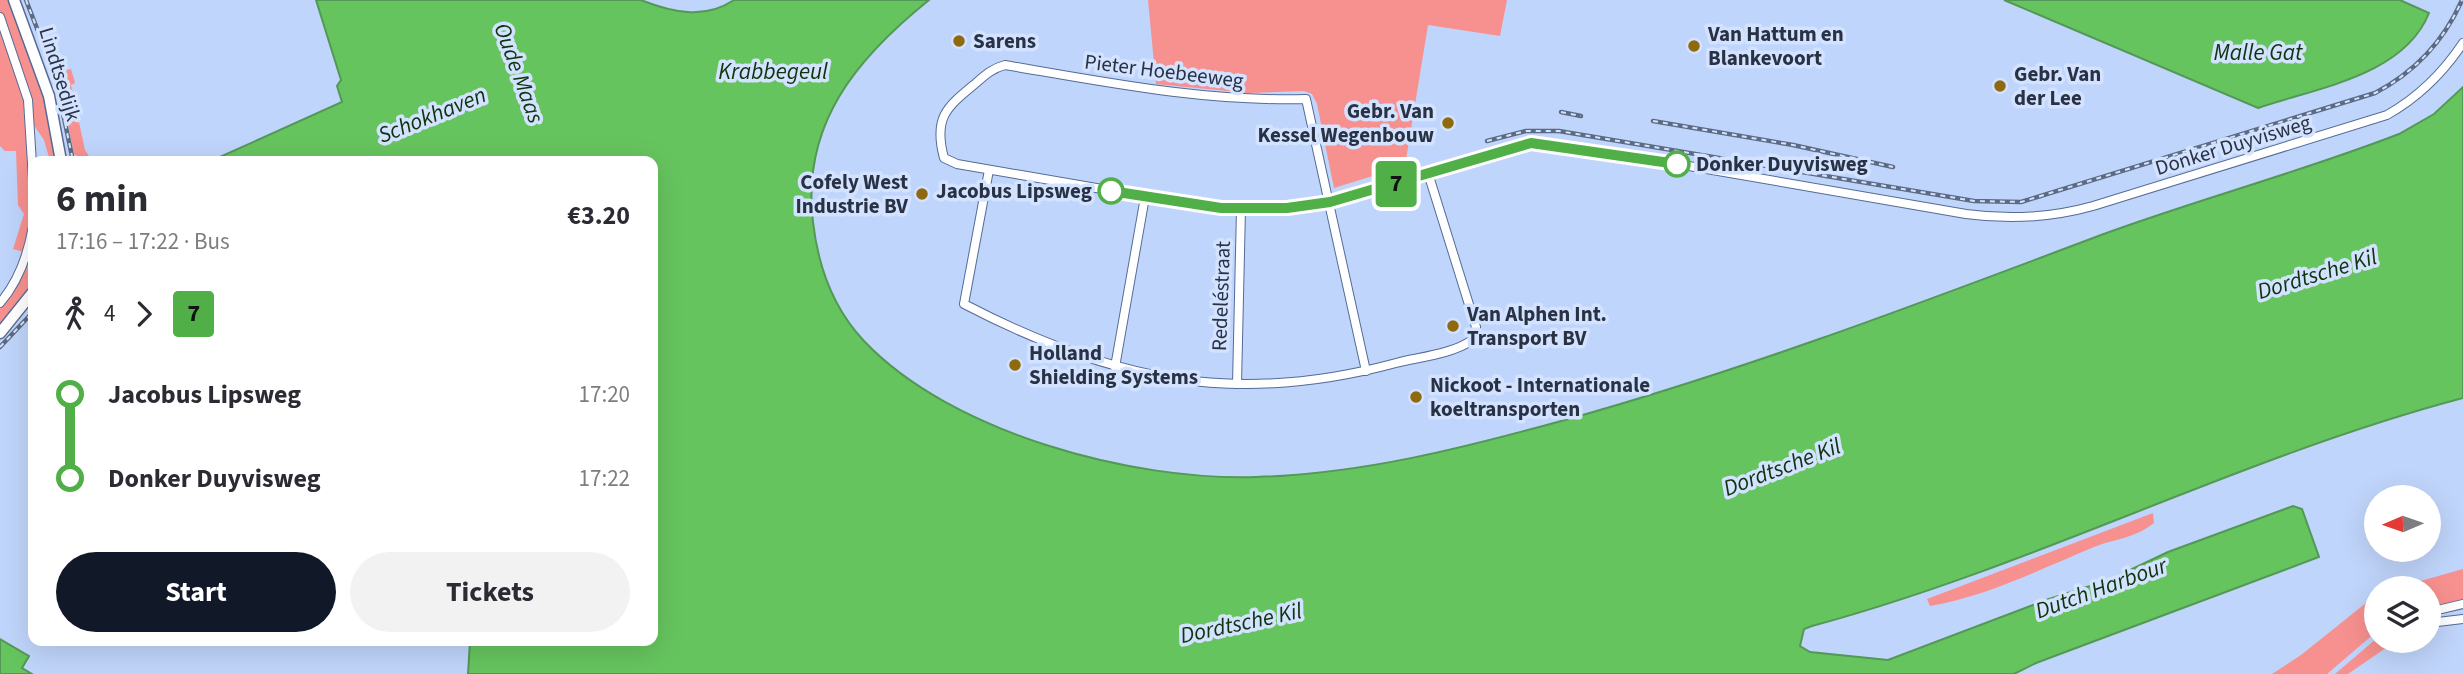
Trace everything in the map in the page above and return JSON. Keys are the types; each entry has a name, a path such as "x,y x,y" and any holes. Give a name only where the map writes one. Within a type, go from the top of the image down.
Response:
{"main road":[{"name":"Lindtsedijk","path":"15,0 47,88 60,156"},
{"path":"0,333 28,298"}],"street":[{"path":"0,17 27,100 31,156"},
{"name":"Donker Duyvisweg","path":"941,126 939,140 944,158 989,170 1145,197 1241,209 1287,208 1330,202 1503,148 1531,143 1555,144 1966,214 2001,218 2048,216 2093,206 2387,115 2407,104 2436,79 2463,43"},
{"name":"Pieter Hoebeeweg","path":"941,126 947,107 994,69 1005,65 1181,94 1268,100 1306,99 1330,202"},
{"path":"989,170 964,304 1036,340 1115,367 1187,381 1237,384 1299,382 1366,371 1466,344 1475,334 1428,173"},
{"path":"1115,367 1145,197"},
{"path":"1330,202 1366,371"},
{"name":"Redeléstraat","path":"1237,384 1241,209"},
{"path":"0,303 16,282 28,252"},
{"path":"2441,609 2463,604"},
{"path":"2441,622 2463,619"}],"shaded area":[{"path":"0,0 10,0 42,87 56,156 49,156 44,140 33,124 0,13"},
{"path":"1148,0 1507,0 1500,36 1428,25 1405,166 1334,188 1317,104 1312,94 1304,91 1248,93 1156,84"},
{"path":"0,26 16,67 27,110 31,156 28,156 28,227 24,252 13,249 24,214 18,205 16,151 5,151 0,146"},
{"path":"71,69 75,83 71,85 85,150 89,156 74,154 60,86 67,70"},
{"path":"28,252 28,289 25,298 0,328 0,307"},
{"path":"2153,513 2154,523 2139,532 2094,547 2013,581 1972,596 1930,606 1927,599"},
{"path":"2463,569 2463,600 2441,605 2441,576 2438,576"},
{"path":"2364,605 2364,642 2327,674 2272,674 2301,655"},
{"path":"2364,649 2364,653 2379,653 2348,674 2335,674"}],"water":[{"path":"316,0 641,0 676,11 700,12 734,0 929,0 879,45 857,70 839,96 825,124 816,154 812,187 813,222 823,270 844,315 864,341 901,373 945,402 994,426 1046,445 1100,460 1207,476 1256,477 1335,471 1450,450 1701,379 1901,310 2138,222 2399,134 2434,114 2463,87 2463,398 2380,422 2299,450 1976,573 1812,626 1804,629 1800,646 1810,652 1888,660 2046,600 2109,580 2168,552 2293,506 2302,509 2319,557 2036,663 2014,674 468,674 470,646 658,646 658,156 222,156 342,102 337,86 341,80"},
{"name":"Malle Gat","path":"2004,0 2400,0 2429,13 2417,34 2400,52 2379,65 2331,86 2258,108"},
{"path":"0,639 29,656 22,668 32,674 0,674"}],"railway":[{"path":"26,0 55,75 72,156"},
{"path":"1487,141 1526,131 1559,131 1974,201 2021,202 2375,93 2403,75 2427,54 2446,29 2462,0"},
{"path":"1561,112 1581,116"},
{"path":"1653,121 1793,145 1893,167"},
{"path":"0,347 28,317"}],"bus line":[{"name":"7","path":"1111,191 1221,208 1287,208 1330,202 1397,184 1503,148 1531,143 1555,144 1677,164"}],"place":[{"name":"Sarens","path":"959,41"},
{"name":"Van Hattum en Blankevoort","path":"1694,46"},
{"name":"Gebr. Van der Lee","path":"2000,86"},
{"name":"Gebr. Van Kessel Wegenbouw","path":"1448,123"},
{"name":"Donker Duyvisweg","path":"1677,164"},
{"name":"Jacobus Lipsweg","path":"1111,191"},
{"name":"Cofely West Industrie BV","path":"922,194"},
{"name":"Van Alphen Int. Transport BV","path":"1453,326"},
{"name":"Holland Shielding Systems","path":"1015,365"},
{"name":"Nickoot - Internationale koeltransporten","path":"1416,397"}],"water label":[{"name":"Krabbegeul","path":"773,71"},
{"name":"Oude Maas","path":"519,73"},
{"name":"Schokhaven","path":"432,115"},
{"name":"Dordtsche Kil","path":"2317,274"},
{"name":"Dordtsche Kil","path":"1782,467"},
{"name":"Dutch Harbour","path":"2101,588"},
{"name":"Dordtsche Kil","path":"1241,623"}]}
